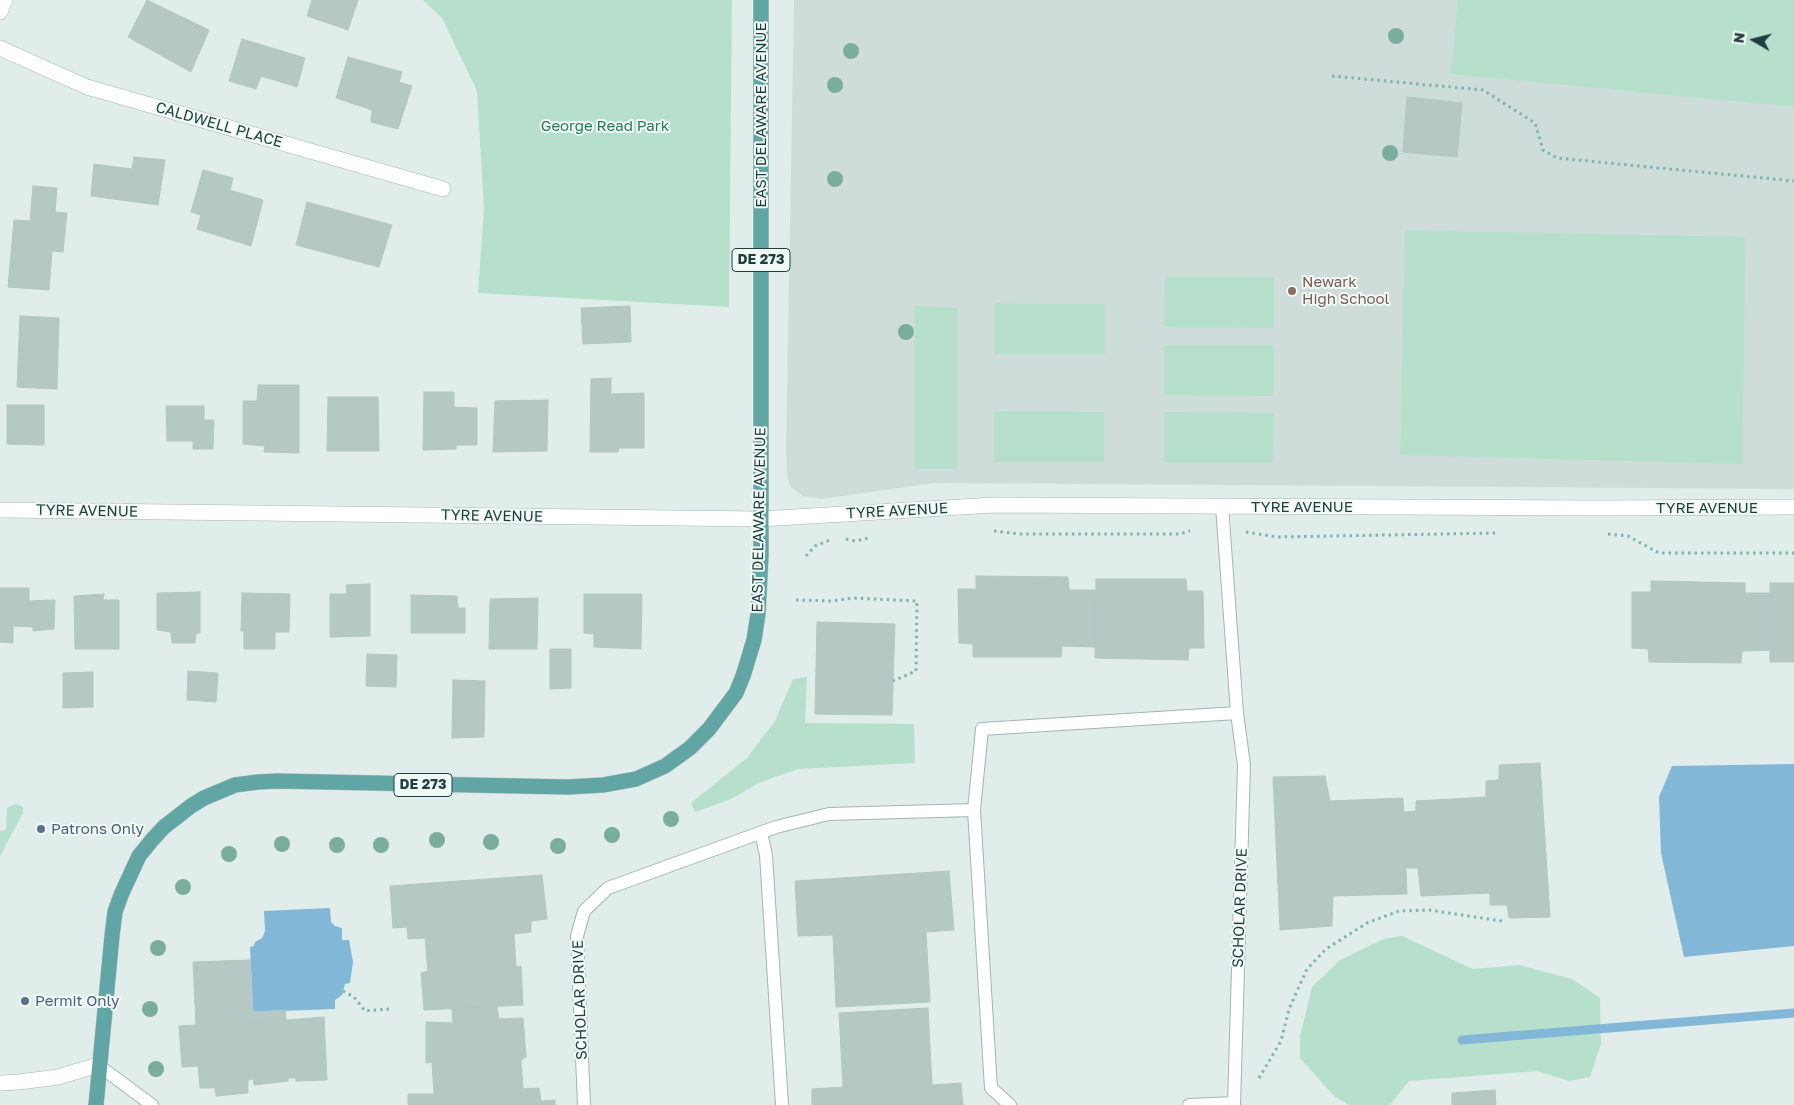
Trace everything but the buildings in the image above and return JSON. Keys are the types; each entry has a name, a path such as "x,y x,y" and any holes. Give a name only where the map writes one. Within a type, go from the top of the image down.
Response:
{"main road":[{"name":"EAST DELAWARE AVENUE","path":"96,1105 98,1065 116,912 128,876 139,856 164,827 191,806 234,785 277,781 568,787 603,785 650,774 675,759 709,729 736,693 754,640 758,614 760,519 760,0"}],"street":[{"path":"0,12 5,0"},
{"name":"CALDWELL PLACE","path":"0,48 87,87 443,189"},
{"name":"TYRE AVENUE","path":"0,510 760,519 994,505 1794,507"},
{"path":"0,1083 58,1077 98,1065"}],"lane":[{"name":"SCHOLAR DRIVE","path":"1222,506 1237,713 1244,765 1234,1104"},
{"path":"1010,1105 991,1088 974,810 982,729 1237,713"},
{"name":"SCHOLAR DRIVE","path":"584,1105 577,936 584,911 608,888 776,827 829,814 974,810"},
{"path":"760,833 766,855 782,1105"},
{"path":"98,1065 152,1105"},
{"path":"1189,1105 1234,1104"}],"path":[{"path":"1332,76 1483,90 1535,123 1544,150 1557,158 1794,181"},
{"path":"992,530 1018,534 1179,534 1194,530 1224,528 1277,537 1504,533"},
{"path":"1600,533 1628,536 1659,553 1794,554"},
{"path":"806,556 816,546 831,540 847,539 855,541 873,537"},
{"path":"796,600 832,601 853,598 917,601 916,671 907,677 893,681"},
{"path":"1234,1104 1249,1092 1269,1062 1281,1041 1289,1009 1307,969 1326,949 1367,923 1399,910 1429,910 1502,921"},
{"path":"343,991 354,997 365,1011 389,1009"}],"shaded area":[{"name":"Newark High School","path":"794,0 1794,0 1794,489 934,483 821,499 803,496 791,487 787,477 786,449"}],"green space":[{"name":"George Read Park","path":"423,0 732,0 729,307 478,293 484,208 477,91 442,18"},
{"path":"1458,0 1794,0 1794,107 1451,74"},
{"path":"1405,230 1745,237 1743,464 1400,455"},
{"path":"1165,277 1274,277 1274,328 1164,327"},
{"path":"995,303 1105,304 1105,354 995,354"},
{"path":"915,306 957,308 957,469 915,469"},
{"path":"1164,345 1274,345 1274,396 1164,395"},
{"path":"994,411 1104,412 1104,462 994,462"},
{"path":"1164,412 1274,413 1273,463 1164,463"},
{"path":"807,677 805,723 914,724 915,763 798,769 761,782 731,799 695,812 691,803 747,758 775,721 793,679"},
{"path":"16,804 23,807 23,813 0,856 0,831 6,830 7,808"},
{"path":"1402,936 1473,969 1519,965 1572,979 1600,998 1601,1044 1590,1077 1569,1081 1537,1071 1409,1081 1390,1105 1349,1105 1335,1097 1300,1058 1300,1037 1312,987 1340,960 1384,939"}],"water":[{"path":"1794,764 1794,946 1684,957 1661,853 1659,797 1672,766"},
{"path":"330,908 331,922 335,926 342,928 342,940 349,940 353,962 350,983 345,984 342,995 335,1000 335,1009 253,1012 250,947 254,946 255,942 262,938 265,931 264,911"}],"waterway":[{"path":"1462,1040 1794,1013"}],"place":[{"name":"Newark High School","path":"1292,291"},
{"name":"Patrons Only","path":"41,829"},
{"name":"Permit Only","path":"25,1001"}]}
